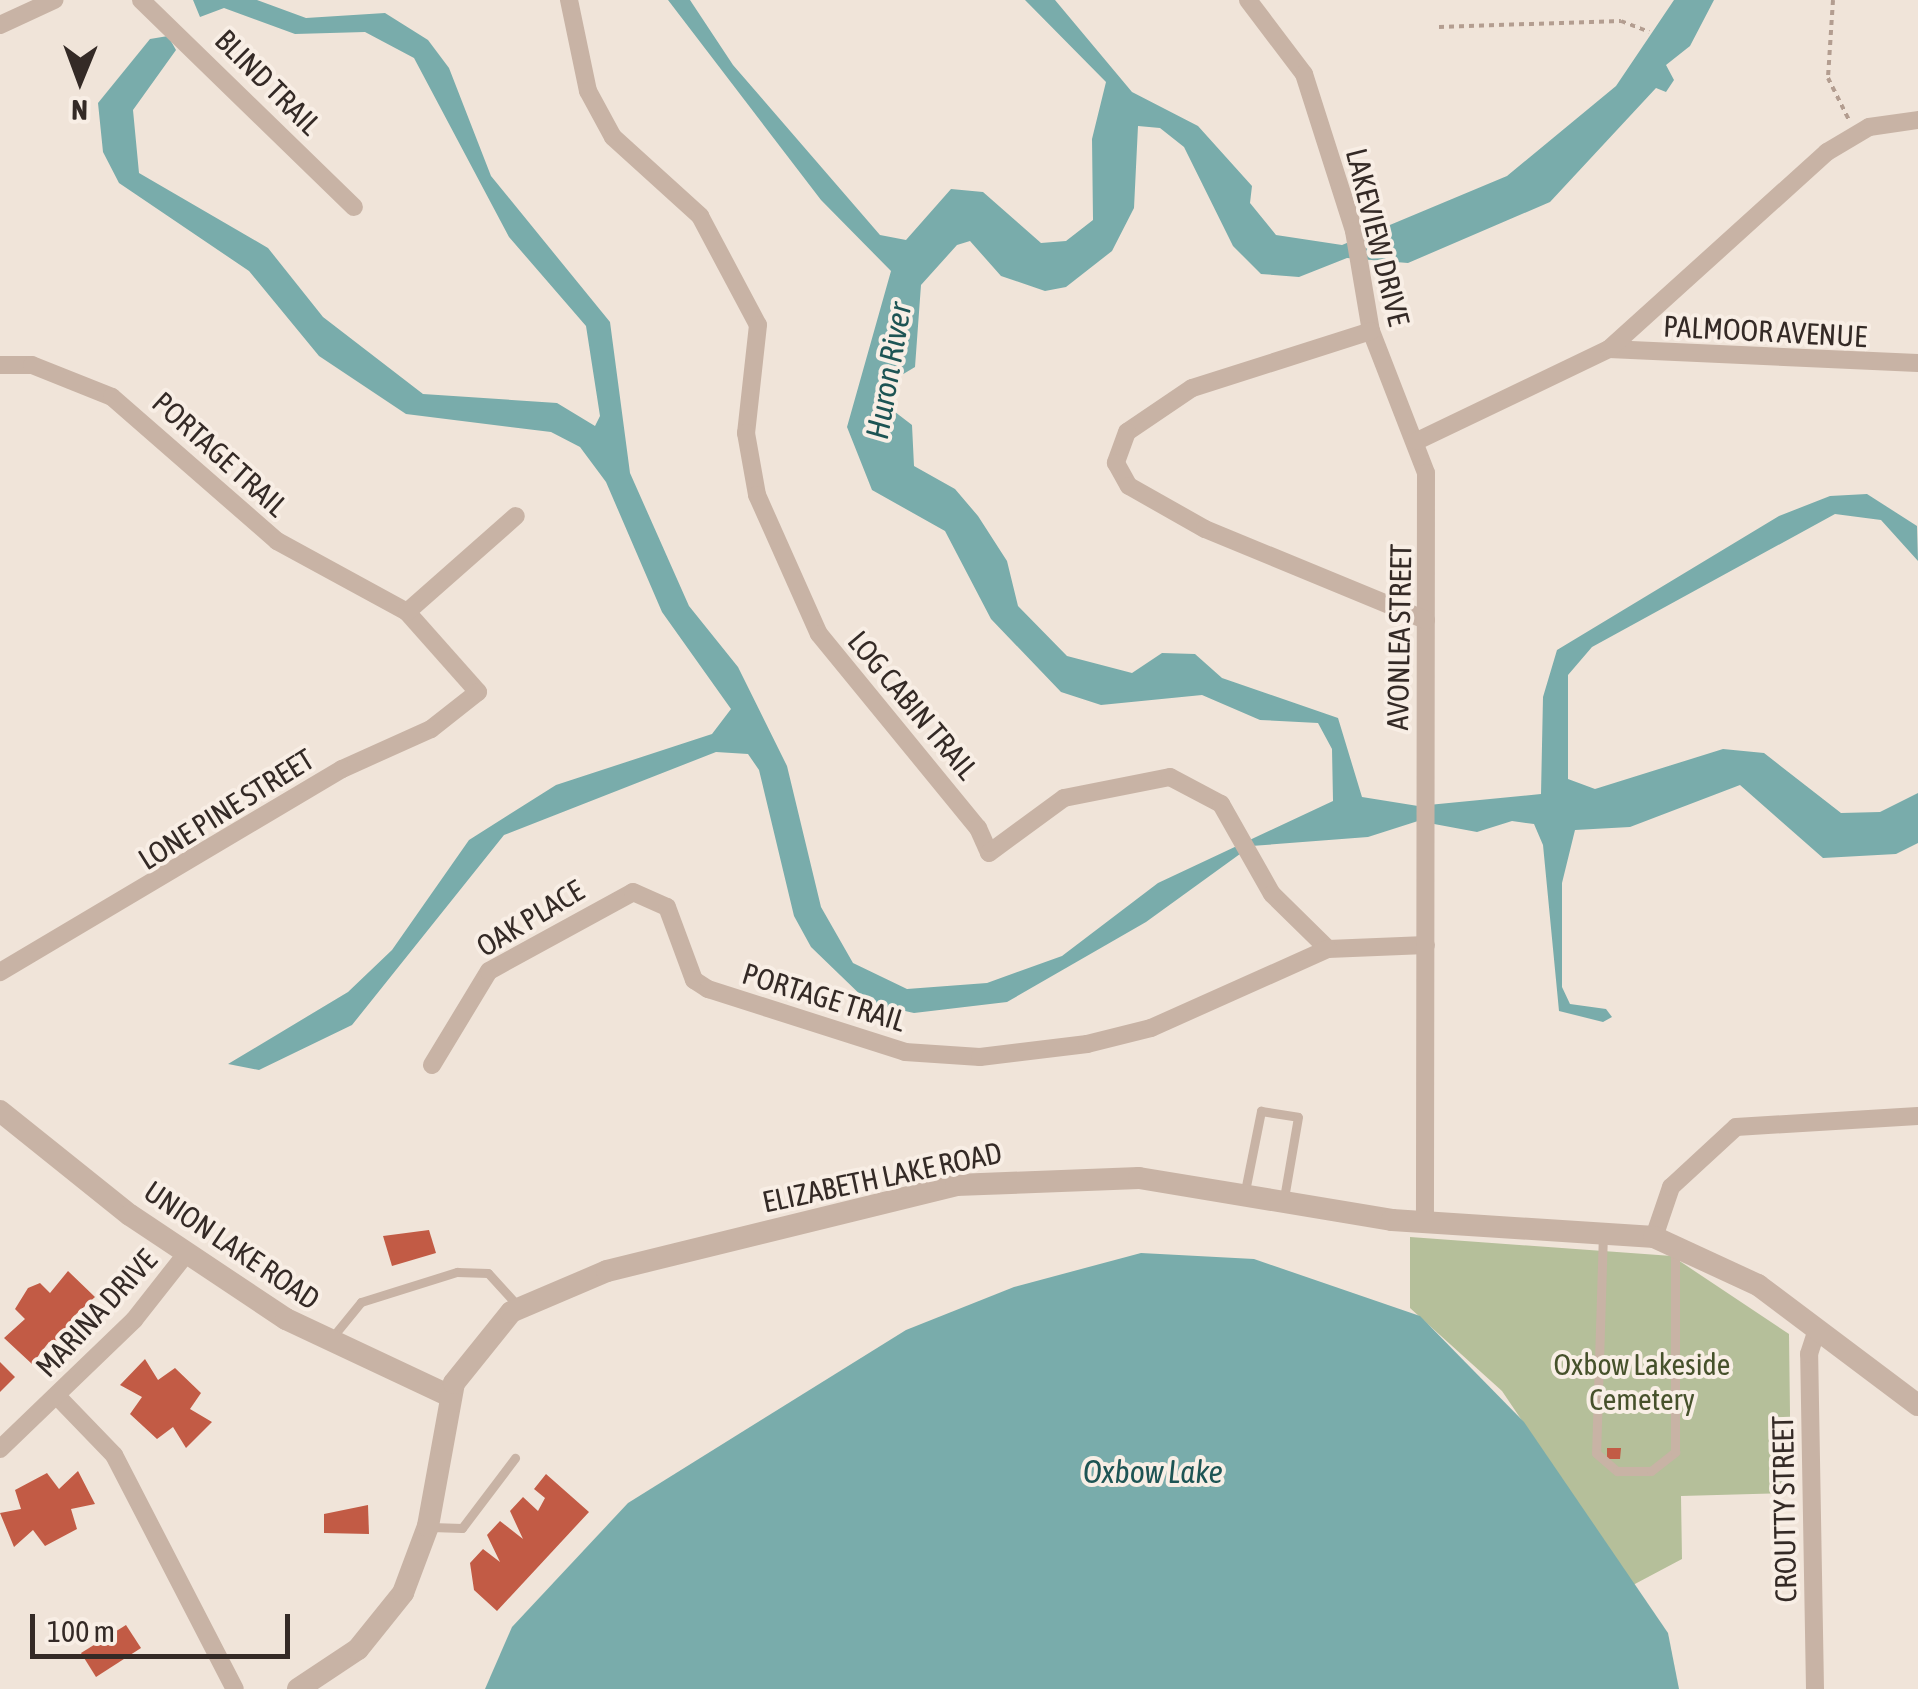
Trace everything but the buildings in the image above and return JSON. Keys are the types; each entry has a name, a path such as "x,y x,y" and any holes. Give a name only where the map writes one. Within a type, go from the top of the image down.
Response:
{"street":[{"path":"0,25 54,0"},
{"name":"BLIND TRAIL","path":"141,0 354,207"},
{"name":"LOG CABIN TRAIL","path":"569,0 588,92 613,137 700,216 745,292 758,325 746,434 756,495 819,634 878,716 944,786 988,853 1064,798 1117,780 1170,777 1205,789 1272,894 1328,949"},
{"name":"LAKEVIEW DRIVE","path":"1248,0 1304,74 1354,232 1370,331 1417,441"},
{"path":"1417,441 1609,349 1853,136 1918,120"},
{"path":"1370,331 1192,388 1127,432 1116,463 1129,486 1205,529 1426,620"},
{"name":"PALMOOR AVENUE","path":"1609,349 1918,363"},
{"name":"PORTAGE TRAIL","path":"0,365 32,365 112,397 277,542 407,612 478,692"},
{"name":"AVONLEA STREET","path":"1417,441 1426,473 1425,1224"},
{"path":"407,612 516,516"},
{"name":"LONE PINE STREET","path":"0,972 342,770 431,729 478,692"},
{"name":"PORTAGE TRAIL","path":"645,891 667,907 694,980 905,1052 980,1057 1087,1044 1151,1028 1328,949"},
{"name":"OAK PLACE","path":"432,1065 488,971 645,891"},
{"path":"1328,949 1426,944"},
{"name":"UNION LAKE ROAD","path":"0,1111 186,1254 328,1344 450,1396"},
{"path":"1665,1240 1671,1187 1736,1127 1918,1116"},
{"name":"ELIZABETH LAKE ROAD","path":"312,1685 384,1621 428,1526 450,1396 466,1358 518,1306 606,1271 974,1182 1101,1176 1246,1190 1425,1224 1603,1230 1665,1240 1817,1328 1918,1405"},
{"name":"MARINA DRIVE","path":"0,1449 57,1396 186,1254"},
{"name":"CROUTTY STREET","path":"1815,1689 1809,1354 1817,1328"},
{"path":"57,1396 118,1463 235,1689"}],"lane":[{"path":"1246,1190 1261,1111 1298,1117 1284,1198"},
{"path":"1603,1230 1596,1452 1617,1470 1652,1471 1675,1452 1665,1240"},
{"path":"328,1344 360,1302 456,1272 488,1273 518,1306"},
{"path":"428,1526 462,1528 515,1458"}],"path":[{"path":"1833,0 1828,78 1853,136"},
{"path":"1439,27 1621,21 1649,32"}],"green space":[{"name":"Oxbow Lakeside Cemetery","path":"1410,1237 1672,1256 1789,1334 1791,1493 1681,1496 1682,1559 1633,1585 1502,1391 1410,1308"}],"water":[{"name":"Huron River","path":"193,0 257,0 306,18 385,13 428,40 449,68 491,176 610,322 630,473 689,606 738,667 787,766 821,907 853,963 907,989 987,983 1062,956 1158,883 1333,801 1332,749 1318,723 1260,720 1202,695 1101,705 1061,692 991,619 945,531 872,490 847,427 891,271 821,200 668,0 690,0 733,65 880,235 906,240 951,189 983,192 1041,243 1066,241 1093,220 1092,139 1106,82 1025,0 1055,0 1132,92 1198,126 1252,186 1250,203 1276,235 1342,245 1507,176 1616,86 1674,0 1714,0 1690,46 1666,65 1674,80 1666,92 1656,88 1550,202 1408,263 1347,258 1299,277 1261,274 1233,246 1184,147 1160,128 1138,126 1134,208 1112,251 1066,287 1045,291 1001,276 970,241 957,245 921,285 915,367 890,382 886,405 912,425 914,466 955,489 978,516 1007,561 1018,606 1067,656 1132,673 1162,653 1195,654 1222,678 1338,718 1362,797 1418,806 1541,794 1543,697 1557,650 1779,516 1830,496 1867,494 1917,526 1918,561 1881,520 1835,514 1592,647 1568,675 1568,779 1595,789 1723,749 1764,753 1841,813 1880,812 1918,793 1918,843 1896,854 1823,858 1740,785 1630,827 1575,830 1562,883 1562,987 1570,1004 1606,1009 1612,1017 1603,1022 1559,1011 1543,845 1534,824 1512,821 1477,832 1418,821 1368,837 1251,846 1146,922 1007,1002 914,1013 869,1003 811,947 794,916 759,770 748,754 716,752 504,835 352,1025 259,1070 228,1064 348,992 392,950 469,840 556,785 712,734 731,709 662,612 606,482 580,447 551,432 406,414 319,356 249,271 119,183 103,152 98,103 150,39 168,36 176,50 133,110 139,173 268,248 323,317 423,394 557,403 595,426 600,416 586,326 509,237 414,58 365,32 295,34 224,8 200,17"},
{"name":"Oxbow Lake","path":"1141,1253 1254,1259 1420,1316 1524,1422 1668,1633 1679,1689 485,1689 512,1627 628,1503 906,1330 1014,1287"}]}
